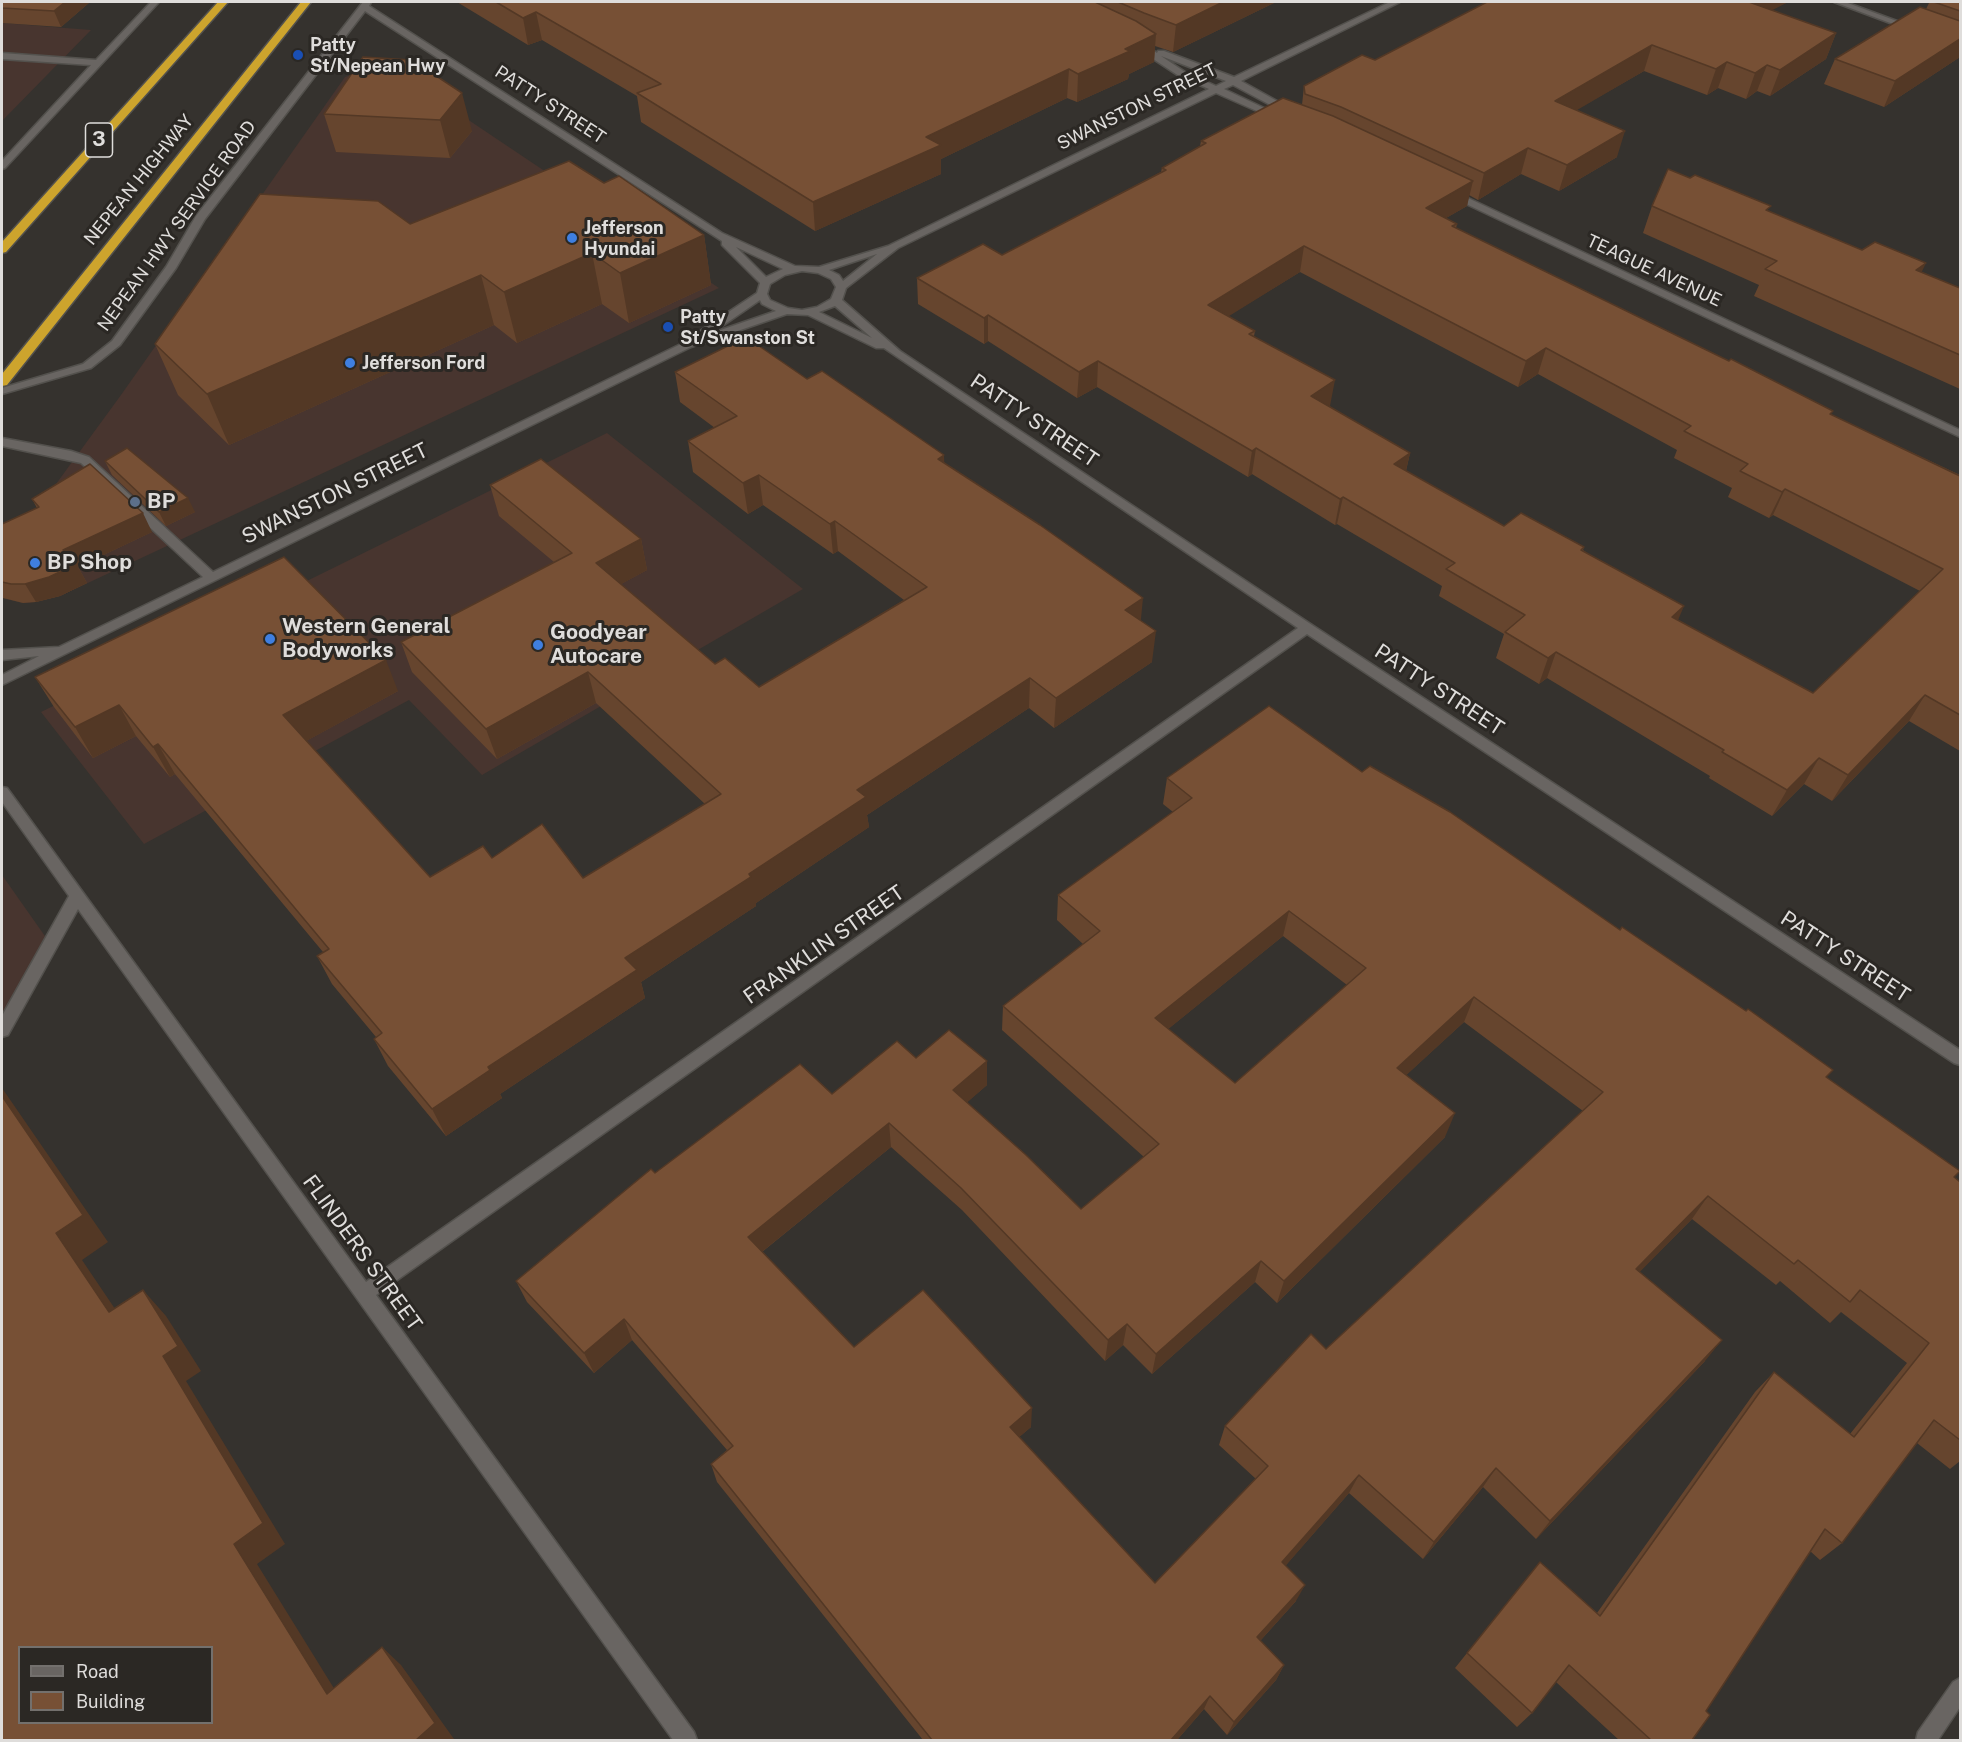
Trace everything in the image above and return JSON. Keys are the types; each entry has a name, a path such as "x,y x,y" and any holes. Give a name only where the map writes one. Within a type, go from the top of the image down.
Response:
{"highway":[{"name":"3","path":"2,249 223,2"},
{"name":"NEPEAN HIGHWAY","path":"2,382 306,2"}],"street":[{"path":"2,166 154,2"},
{"name":"SWANSTON STREET","path":"819,270 894,246 1396,2"},
{"path":"1838,2 1927,33"},
{"name":"PATTY STREET","path":"365,4 717,235 793,269"},
{"name":"NEPEAN HWY SERVICE ROAD","path":"2,391 87,366 116,343 171,268 200,218 365,4"},
{"path":"1129,41 1232,80 1295,119 1214,89 1182,74 1138,45"},
{"path":"2,56 99,63"},
{"name":"TEAGUE AVENUE","path":"1442,189 1960,434"},
{"name":"PATTY STREET","path":"717,235 765,282"},
{"name":"SWANSTON STREET","path":"841,287 894,246"},
{"path":"786,312 766,302 762,294 765,282 772,276 793,269 819,270 835,277 841,287 836,301 810,312"},
{"name":"SWANSTON STREET","path":"687,345 762,294"},
{"name":"PATTY STREET","path":"836,301 896,353 1307,628 1960,1058"},
{"name":"SWANSTON STREET","path":"2,680 687,345 786,312 810,312"},
{"name":"PATTY STREET","path":"810,312 896,353"},
{"path":"2,442 71,455 85,460 100,471 212,578"},
{"name":"FRANKLIN STREET","path":"363,1294 843,958 1307,628"},
{"path":"2,655 66,649"},
{"name":"FLINDERS STREET","path":"2,792 686,1740"},
{"path":"2,1030 77,896"},
{"path":"1926,1740 1960,1689"}],"shaded area":[{"path":"2,23 91,30 2,121"},
{"name":"Jefferson Ford","path":"368,69 394,70 719,288 60,596 23,603 3,598 2,558 121,395 345,77"},
{"path":"607,433 803,589 482,775 409,700 144,844 41,712"},
{"path":"2,875 47,939 2,1017"}],"building":[{"path":"2,2 65,2 54,11 2,8"},
{"path":"496,2 1095,2 1136,21 1156,34 1125,49 1130,51 1078,74 1069,69 926,137 941,145 813,202 637,93 661,84 536,12 523,18"},
{"path":"1118,2 1223,2 1176,25"},
{"path":"1487,2 1749,2 1836,33 1780,70 1767,65 1755,73 1727,62 1716,69 1652,45 1555,101 1625,131 1567,165 1528,148 1484,173 1341,107 1305,94 1304,86 1362,55 1375,60"},
{"path":"1934,2 1960,2 1960,11"},
{"path":"1920,7 1960,21 1960,39 1895,81 1835,59"},
{"path":"363,57 412,60 462,93 440,120 324,114"},
{"path":"1283,98 1333,116 1473,181 1426,208 1457,224 1452,226 1729,361 1731,359 1833,411 1830,414 1960,476 1960,715 1925,695 1848,775 1819,758 1787,790 1722,752 1724,750 1556,652 1548,658 1505,632 1525,615 1446,569 1455,563 1343,497 1340,499 1256,448 1252,451 1098,361 1079,372 988,315 984,318 917,278 983,244 1002,255 1166,170 1162,168 1206,143 1201,141","holes":["1304,246 1526,361 1546,348 1691,426 1684,431 1748,464 1740,471 1782,492 1785,489 1943,569 1813,693 1672,617 1684,606 1581,550 1584,547 1521,513 1504,526 1394,464 1410,453 1311,396 1335,380 1249,334 1255,331 1208,305"]},
{"path":"569,161 604,183 619,176 704,235 620,273 592,253 504,292 481,275 207,394 155,344 260,194 378,201 410,224"},
{"path":"1668,169 1690,178 1695,175 1771,206 1766,210 1862,250 1875,242 1926,263 1916,270 1960,288 1960,355 1765,269 1777,261 1652,206"},
{"path":"746,337 807,379 822,371 944,455 938,459 1040,525 1143,598 1125,610 1156,631 1056,698 1030,678 857,790 866,797 749,874 751,877 625,958 637,970 488,1067 490,1070 432,1109 374,1039 382,1033 317,956 329,949 158,744 153,747 119,705 75,727 35,677 284,557 386,660 283,715 430,877 483,846 492,858 542,824 583,878 721,794 588,672 486,729 401,642 572,553 490,485 541,459 641,539 596,563 715,664 725,658 759,687 927,587 835,521 830,524 759,475 743,483 688,441 737,416 675,372"},
{"path":"127,448 188,498 159,512 105,461"},
{"path":"90,464 143,513 63,550 77,564 49,577 25,584 2,582 2,524 39,507 32,499"},
{"path":"1269,706 1362,772 1370,766 1450,812 1620,930 1622,927 1746,1011 1748,1009 1833,1070 1826,1077 1960,1171 1954,1177 1960,1182 1960,1440 1934,1420 1842,1543 1825,1529 1706,1711 1710,1715 1692,1740 1651,1740 1569,1665 1532,1713 1467,1653 1540,1562 1600,1616 1774,1372 1854,1437 1929,1343 1860,1290 1850,1302 1798,1260 1794,1264 1708,1196 1636,1269 1722,1340 1550,1521 1496,1468 1434,1542 1359,1475 1282,1562 1305,1585 1257,1637 1284,1665 1234,1722 1210,1696 1171,1740 932,1740 711,1464 733,1446 624,1319 584,1353 516,1281 651,1169 655,1173 800,1064 832,1094 897,1041 916,1058 949,1030 987,1061 953,1090 1026,1155 1081,1209 1159,1144 1003,1006 1100,931 1058,895 1192,798 1167,778","holes":["1289,911 1366,968 1235,1083 1155,1018","1474,997 1603,1092 1326,1349 1311,1334 1225,1426 1268,1466 1155,1583 1010,1427 1032,1408 923,1290 854,1347 748,1237 889,1123 961,1188 1108,1340 1127,1324 1156,1354 1261,1261 1284,1281 1455,1113 1397,1068"]},
{"path":"2,1096 83,1215 56,1233 109,1312 143,1290 178,1346 163,1356 263,1523 234,1544 327,1694 382,1647 435,1723 416,1740 2,1740"}],"place":[{"name":"Patty St/Nepean Hwy","path":"298,55"},
{"name":"Jefferson Hyundai","path":"572,238"},
{"name":"Patty St/Swanston St","path":"668,327"},
{"name":"Jefferson Ford","path":"350,363"},
{"name":"BP","path":"135,502"},
{"name":"BP Shop","path":"35,563"},
{"name":"Western General Bodyworks","path":"270,639"},
{"name":"Goodyear Autocare","path":"538,645"}]}
